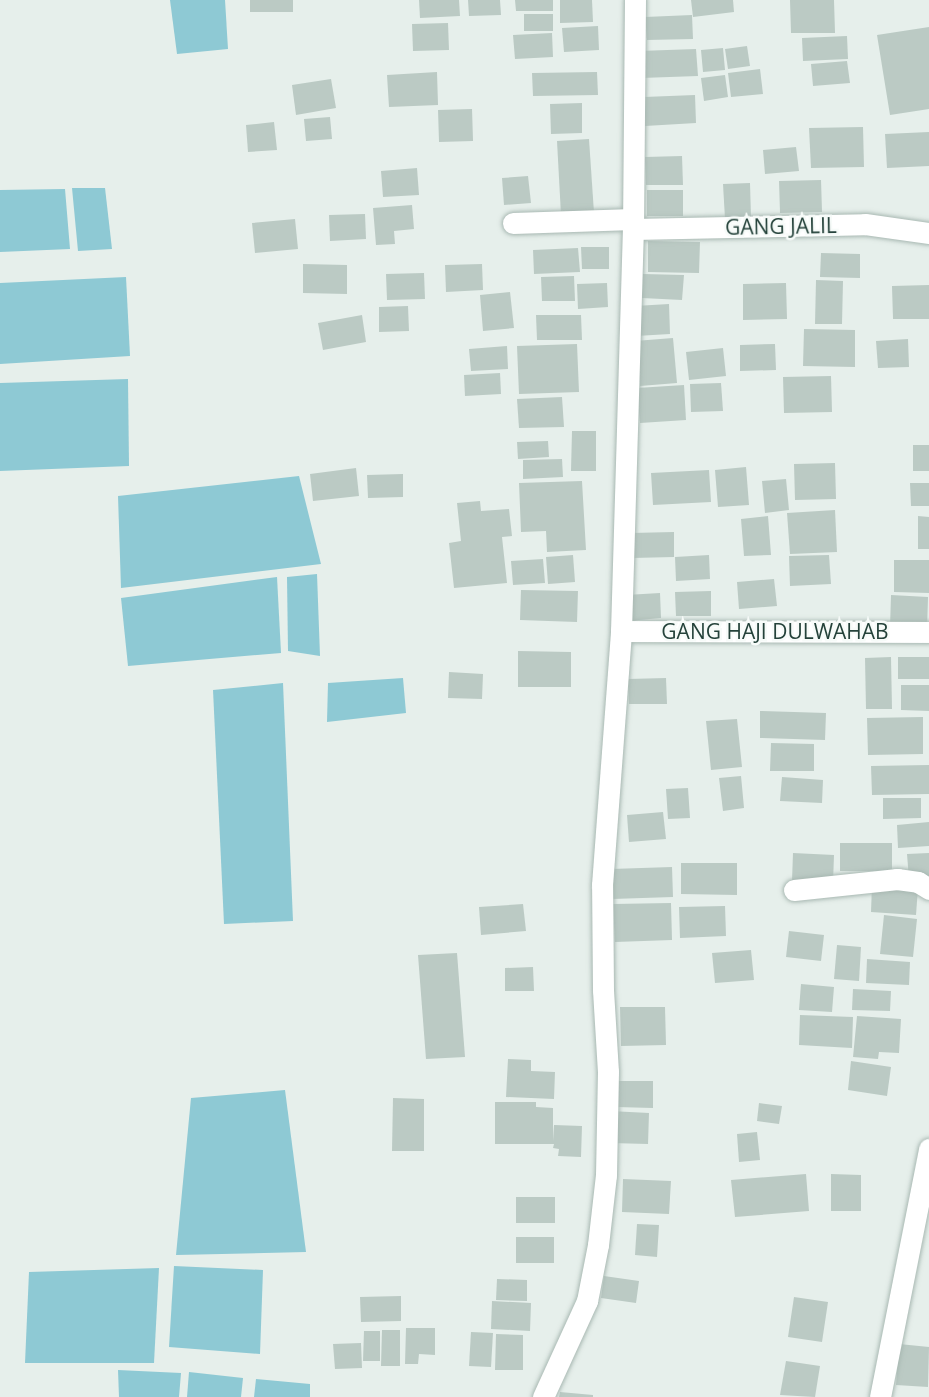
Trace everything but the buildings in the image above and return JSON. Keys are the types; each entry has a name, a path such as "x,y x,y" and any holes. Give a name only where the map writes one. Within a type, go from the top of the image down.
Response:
{"street":[{"path":"542,1397 587,1301 598,1245 606,1175 608,1072 603,990 602,885 621,631 633,224 635,0"},
{"name":"GANG JALIL","path":"513,223 865,223 929,233"},
{"name":"GANG HAJI DULWAHAB","path":"621,631 929,632"},
{"path":"794,890 897,879 918,882 929,889"},
{"path":"880,1397 925,1189 929,1149"}],"water":[{"path":"170,0 225,0 228,49 177,54"},
{"path":"72,188 105,188 112,249 78,251"},
{"path":"65,189 70,249 0,252 0,190"},
{"path":"126,277 130,356 0,364 0,283"},
{"path":"128,379 129,466 0,471 0,383"},
{"path":"299,476 321,564 121,588 118,496"},
{"path":"317,574 320,656 288,651 287,577"},
{"path":"277,577 281,653 128,666 121,598"},
{"path":"403,678 406,713 327,722 328,683"},
{"path":"283,683 293,921 224,924 213,690"},
{"path":"285,1090 306,1252 176,1255 191,1098"},
{"path":"174,1266 263,1270 260,1354 169,1347"},
{"path":"159,1268 154,1363 25,1363 29,1272"},
{"path":"118,1370 181,1373 179,1397 119,1397"},
{"path":"189,1372 243,1378 241,1397 187,1397"},
{"path":"256,1379 310,1384 310,1397 254,1397"}]}
